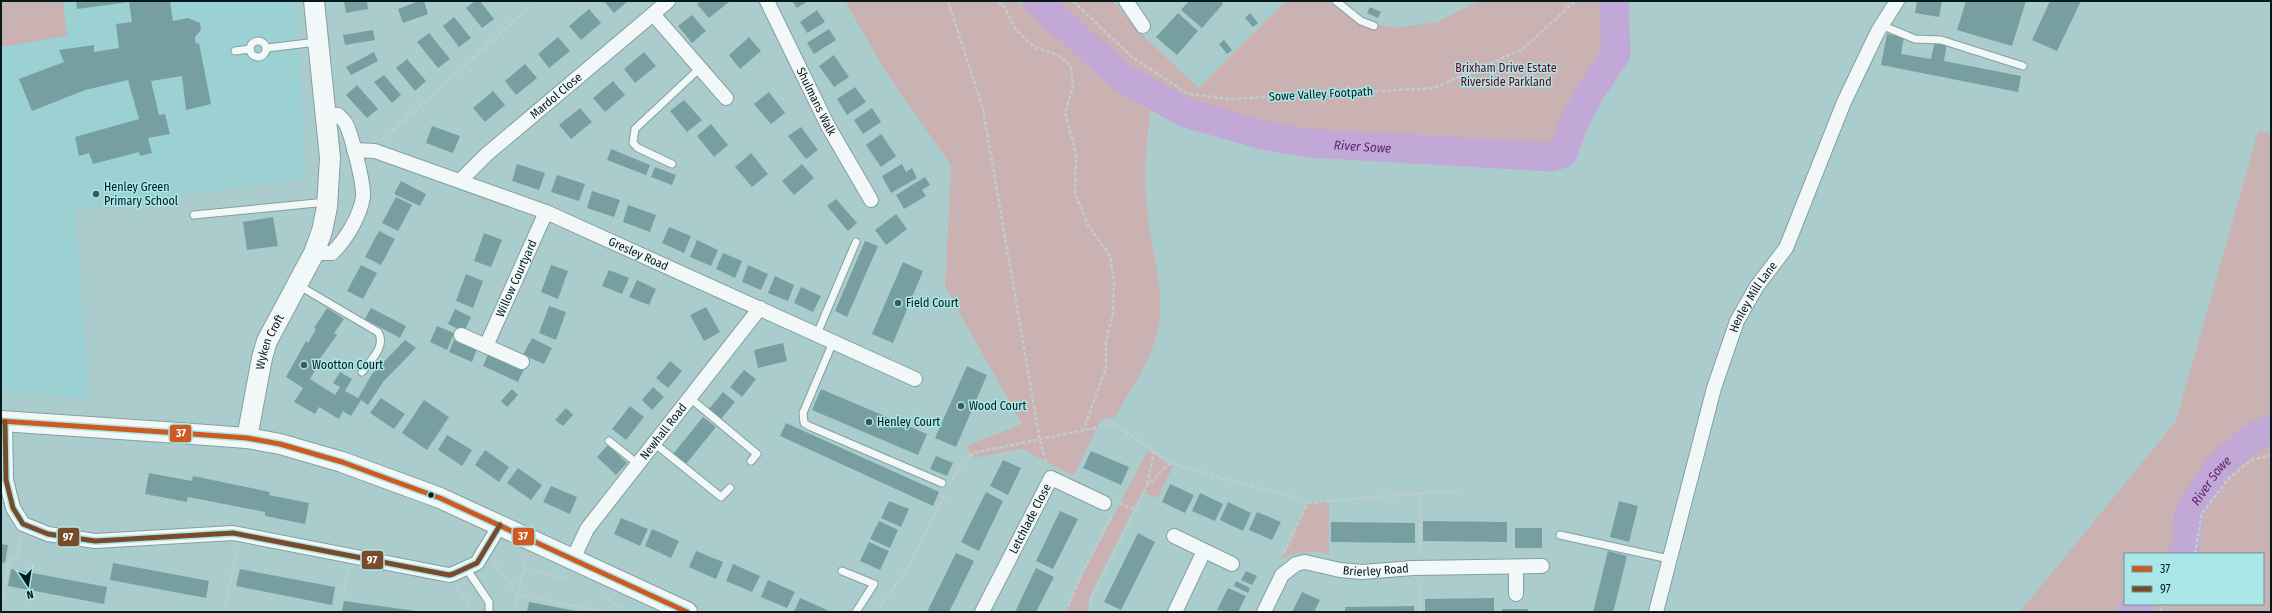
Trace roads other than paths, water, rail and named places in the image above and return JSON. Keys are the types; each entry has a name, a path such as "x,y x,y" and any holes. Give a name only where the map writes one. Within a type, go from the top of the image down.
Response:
{"main road":[{"name":"Wyken Croft","path":"246,438 262,358 267,341 314,253 322,231 327,202 330,158 314,1"},
{"path":"3,421 246,438 280,444 342,462 440,498 687,612"}],"street":[{"name":"Mardol Close","path":"461,180 487,154 668,1"},
{"name":"Shulmans Walk","path":"767,1 828,126 871,200"},
{"name":"Henley Mill Lane","path":"1656,612 1714,388 1737,321 1757,286 1786,248 1844,102 1881,25 1897,1"},
{"path":"1129,2 1143,26"},
{"path":"653,14 726,98"},
{"path":"314,253 332,253 340,246 360,208 363,195 354,150 346,123 338,115 326,114"},
{"name":"Gresley Road","path":"354,150 375,151 461,180 546,212 915,379"},
{"name":"Willow Courtyard","path":"486,346 546,212"},
{"name":"Newhall Road","path":"573,559 586,529 760,308"},
{"path":"461,334 522,362"},
{"path":"3,421 6,480 13,508 23,524 48,534 95,541 233,533 351,555 460,571 477,563 500,525"},
{"name":"Letchlade Close","path":"982,612 1051,478 1104,503"},
{"path":"1174,536 1232,564"},
{"path":"1175,612 1204,551"},
{"name":"Brierley Road","path":"1264,612 1282,575 1296,564 1305,562 1351,572 1420,568 1542,566"},
{"path":"1516,567 1516,594"}],"lane":[{"path":"1336,1 1361,21 1374,26"},
{"path":"1881,25 1915,39 1941,40 2023,66"},
{"path":"260,40 265,43 267,48 265,54 258,57 251,54 250,49 254,42 260,40"},
{"path":"267,48 319,42"},
{"path":"235,51 250,49"},
{"path":"672,164 638,148 633,142 635,129 700,68"},
{"path":"194,215 327,202"},
{"path":"817,334 856,242"},
{"path":"298,285 378,332 381,336 381,345 362,372"},
{"path":"834,342 803,412 804,423 942,483"},
{"path":"690,398 757,454 751,461"},
{"path":"609,441 638,464"},
{"path":"654,444 721,497 730,488"},
{"path":"1560,535 1670,559"},
{"path":"460,571 489,602 489,612"},
{"path":"842,571 874,584 856,612"}],"waterway":[{"name":"River Sowe","path":"1037,1 1123,78 1186,113 1263,135 1308,143 1552,157 1563,153 1573,125 1589,94 1616,54 1614,1"},
{"name":"River Sowe","path":"2183,553 2186,548 2189,511 2218,468 2247,441 2271,428"},
{"name":"River Sowe","path":"2131,612 2139,605"}],"place":[{"name":"Henley Green Primary School","path":"96,194"},
{"name":"Field Court","path":"898,303"},
{"name":"Wootton Court","path":"304,365"},
{"name":"Wood Court","path":"961,406"},
{"name":"Henley Court","path":"869,422"}],"park label":[{"name":"Brixham Drive Estate Riverside Parkland","path":"1506,75"}]}
